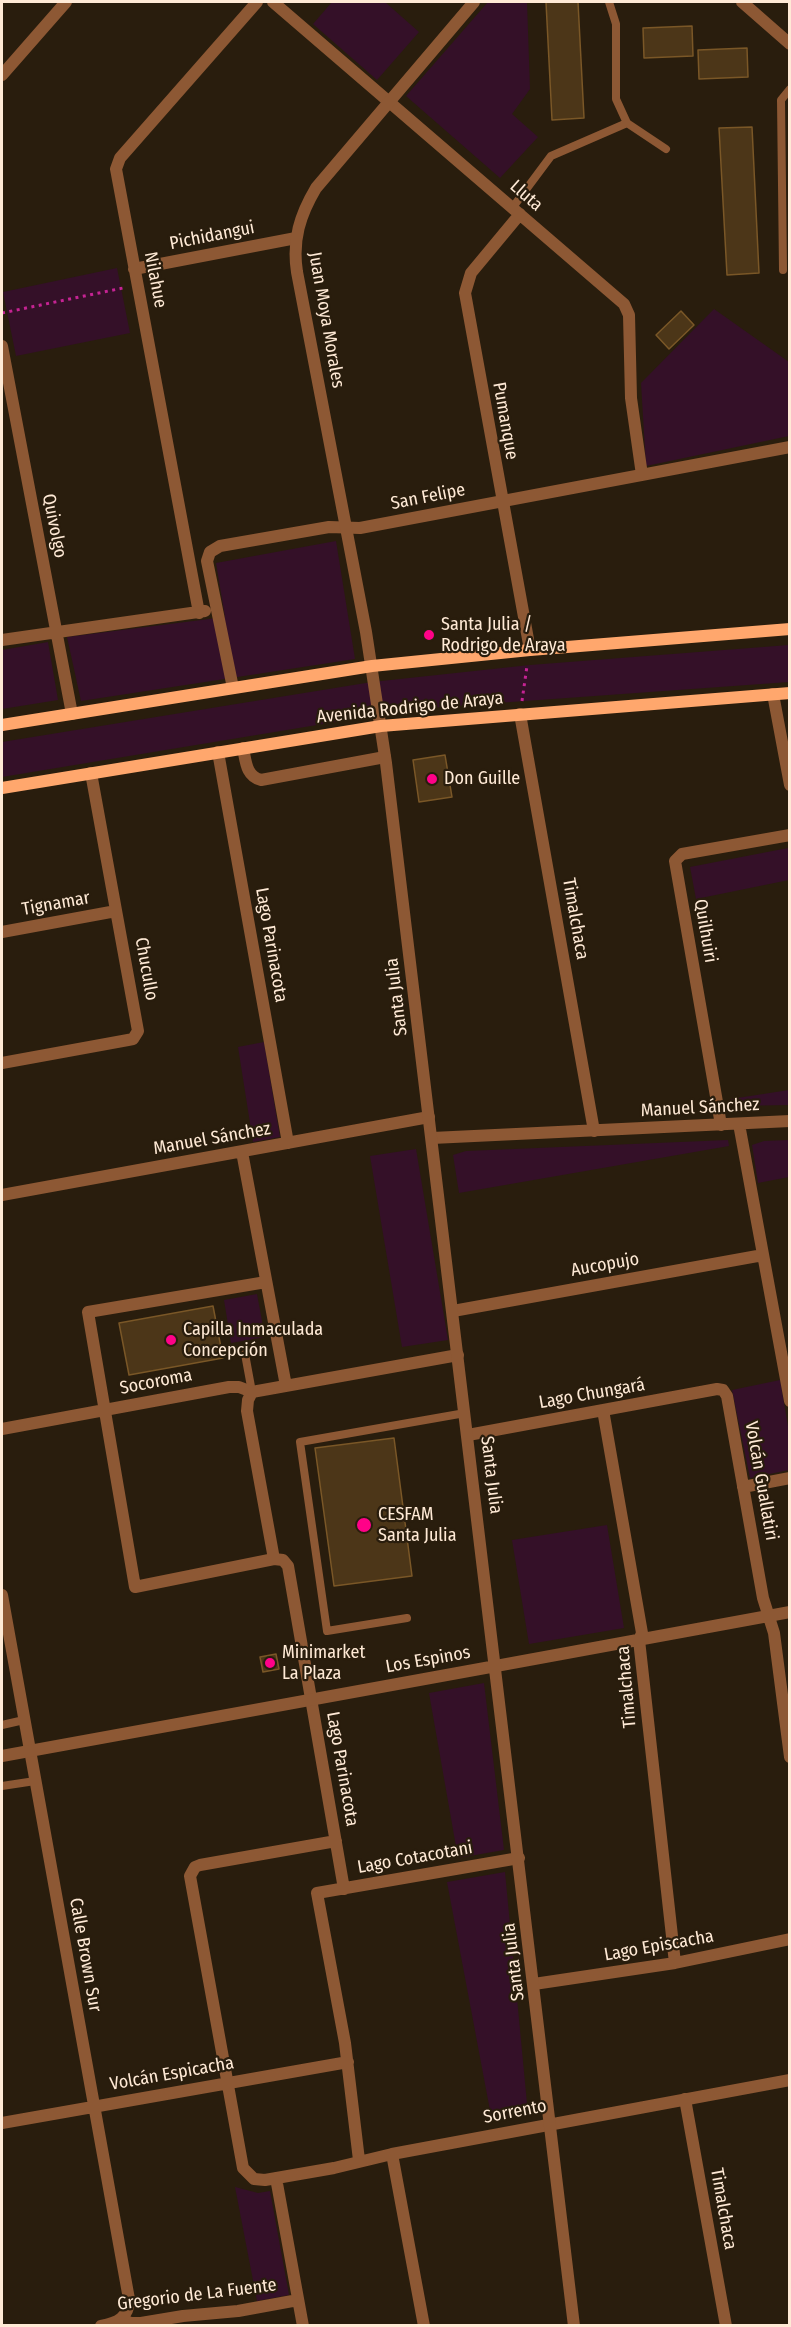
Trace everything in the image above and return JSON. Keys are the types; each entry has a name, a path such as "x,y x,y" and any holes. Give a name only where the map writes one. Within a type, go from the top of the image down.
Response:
{"main road":[{"path":"2,725 372,666 530,650 789,629"},
{"name":"Avenida Rodrigo de Araya","path":"2,788 381,726 789,693"}],"street":[{"path":"2,75 66,2"},
{"name":"Nilahue","path":"199,613 134,269 117,164 257,2"},
{"name":"Lluta","path":"273,2 620,300 627,309 630,322 631,398 642,475"},
{"name":"Juan Moya Morales","path":"372,666 297,272 296,238 303,212 316,188 474,2"},
{"path":"742,2 789,44"},
{"name":"Pumanque","path":"517,211 471,273 465,293 530,650"},
{"name":"Pichidangui","path":"134,269 296,238"},
{"name":"Quivolgo","path":"2,346 72,714"},
{"name":"San Felipe","path":"233,688 207,561 214,548 329,527 360,528 789,447"},
{"path":"2,640 216,609"},
{"name":"Santa Julia","path":"372,666 386,757 574,2325"},
{"path":"773,694 789,785"},
{"name":"Timalchaca","path":"520,714 594,1131"},
{"path":"243,748 248,770 256,779 261,780 386,757"},
{"name":"Lago Parinacota","path":"218,752 288,1143"},
{"name":"Chucullo","path":"2,1064 128,1040 136,1035 138,1027 91,773"},
{"name":"Quilhuiri","path":"721,1125 675,861 682,854 789,835"},
{"name":"Tignamar","path":"2,932 117,911"},
{"name":"Manuel Sánchez","path":"2,1195 429,1117"},
{"name":"Manuel Sánchez","path":"432,1138 789,1121"},
{"path":"739,1124 789,1401"},
{"path":"242,1152 286,1386"},
{"name":"Aucopujo","path":"453,1311 763,1255"},
{"path":"266,1282 88,1312 135,1587 274,1559"},
{"name":"Socoroma","path":"2,1429 229,1387 239,1387 252,1392 458,1355"},
{"name":"Lago Chungará","path":"468,1435 717,1389 723,1390"},
{"name":"Volcán Guallatiri","path":"723,1390 727,1396 763,1598 774,1633 789,1754"},
{"name":"Lago Parinacota","path":"252,1392 248,1400 247,1411 274,1559 283,1560 288,1566 344,1889"},
{"name":"Timalchaca","path":"603,1410 642,1633 639,1640 675,1963"},
{"path":"743,1487 789,1478"},
{"name":"Calle Brown Sur","path":"2,1595 129,2299 128,2310 121,2319"},
{"name":"Los Espinos","path":"2,1756 789,1612"},
{"name":"Lago Cotacotani","path":"228,2083 190,1881 192,1871 200,1865 336,1841"},
{"name":"Lago Cotacotani","path":"348,2062 317,1893 519,1858"},
{"name":"Lago Episcacha","path":"534,1984 675,1963 789,1939"},
{"path":"348,2062 359,2160"},
{"name":"Volcán Espicacha","path":"2,2123 348,2062"},
{"name":"Sorrento","path":"228,2083 243,2168 250,2176 260,2180 334,2168 359,2160 551,2123 789,2080"},
{"name":"Timalchaca","path":"685,2099 726,2325"},
{"path":"392,2154 424,2325"},
{"path":"276,2178 303,2325"},
{"name":"Gregorio de La Fuente","path":"101,2325 121,2319 131,2323 141,2323 238,2311 298,2300"}],"lane":[{"path":"609,2 616,24 616,99 627,123 666,149"},
{"path":"783,270 782,100 789,89"},
{"path":"517,211 551,156 627,123"},
{"path":"245,1354 252,1392"},
{"path":"407,1618 327,1631 300,1442 465,1413"},
{"path":"2,1725 24,1720"},
{"path":"2,1786 35,1781"}],"path":[{"path":"2,313 137,285"},
{"path":"520,714 530,650"}],"shaded area":[{"path":"332,2 385,2 419,32 377,80 313,24"},
{"path":"488,2 527,2 530,89 512,114 538,137 500,178 406,96"},
{"path":"117,268 130,333 16,356 3,292"},
{"path":"714,309 789,362 789,436 646,466 641,383"},
{"path":"336,541 355,659 81,701 67,637 225,617 216,563"},
{"path":"48,642 58,700 2,709 2,650"},
{"path":"789,645 789,682 414,709 2,777 2,742 372,682 530,665"},
{"path":"788,848 789,880 696,899 690,867"},
{"path":"264,1042 280,1137 253,1142 238,1047"},
{"path":"789,1090 789,1105 733,1106 731,1099"},
{"path":"728,1140 729,1146 459,1193 453,1155 466,1151"},
{"path":"789,1140 789,1177 758,1183 752,1145 764,1141"},
{"path":"416,1149 448,1340 402,1347 370,1156"},
{"path":"257,1294 265,1337 231,1343 224,1300"},
{"path":"780,1380 789,1432 789,1470 750,1478 732,1390"},
{"path":"607,1525 624,1628 529,1644 512,1540"},
{"path":"484,1683 504,1850 458,1858 429,1693"},
{"path":"505,1872 528,2114 492,2121 447,1882"},
{"path":"235,2187 258,2193 270,2191 289,2295 257,2301"}],"building":[{"path":"546,2 578,2 584,118 552,120"},
{"path":"692,26 693,56 644,58 643,28"},
{"path":"747,48 748,77 699,79 698,50"},
{"path":"752,127 759,273 727,275 719,128"},
{"path":"681,311 694,325 669,349 656,335"},
{"name":"Don Guille","path":"445,755 452,797 419,802 413,760"},
{"name":"Capilla Inmaculada Concepción","path":"213,1306 223,1358 129,1375 119,1323"},
{"path":"394,1438 412,1576 334,1586 315,1448"},
{"name":"Minimarket La Plaza","path":"276,1654 279,1669 263,1672 260,1657"}],"place":[{"name":"Santa Julia / Rodrigo de Araya","path":"429,635"},
{"name":"Don Guille","path":"432,779"},
{"name":"Capilla Inmaculada Concepción","path":"171,1340"},
{"name":"CESFAM Santa Julia","path":"364,1525"},
{"name":"Minimarket La Plaza","path":"270,1663"}]}
